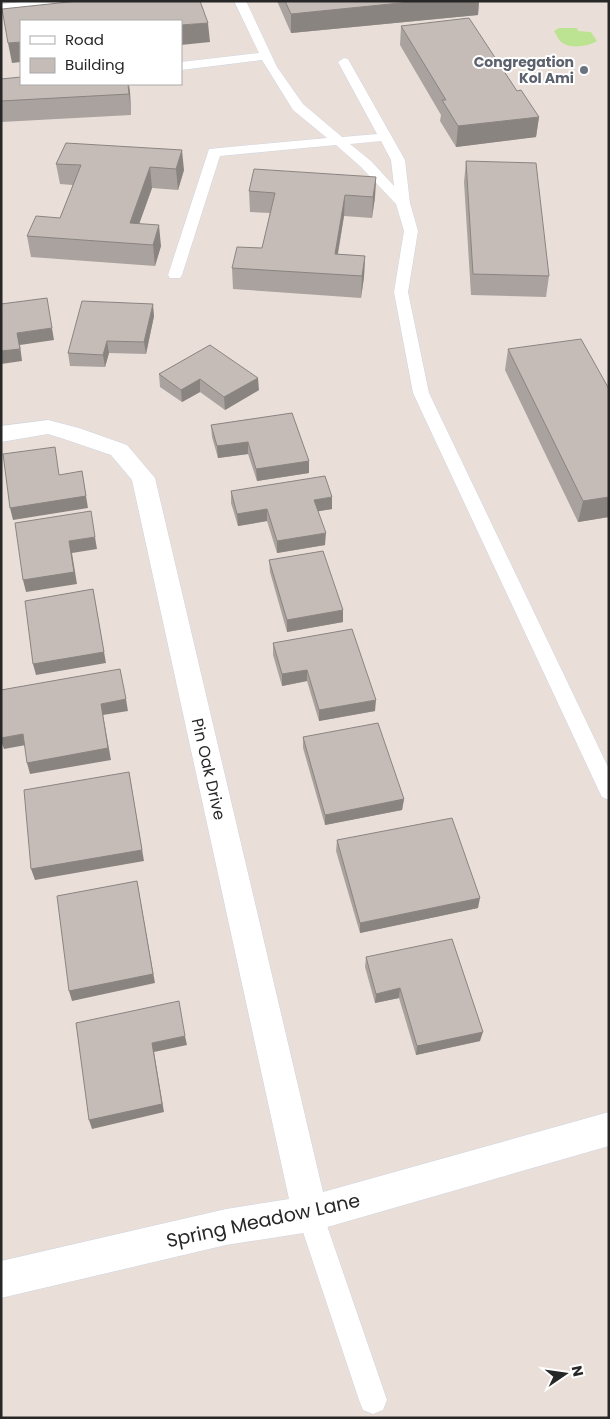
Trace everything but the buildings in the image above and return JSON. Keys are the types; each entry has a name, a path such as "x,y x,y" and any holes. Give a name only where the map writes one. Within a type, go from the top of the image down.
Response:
{"street":[{"name":"Pin Oak Drive","path":"1,434 48,427 71,433 119,450 143,478 310,1214"},
{"name":"Spring Meadow Lane","path":"1,1280 226,1227 310,1214 609,1129"}],"lane":[{"path":"5,7 73,1"},
{"path":"240,1 271,67 298,107 366,164 403,202"},
{"path":"182,66 267,56"},
{"path":"344,62 398,160 403,202 411,231 401,292 421,393 609,791"},
{"path":"175,275 214,152 386,137"},
{"path":"310,1214 373,1400"}],"green space":[{"path":"559,28 577,28 578,31 591,32 597,41 588,45 569,46 560,41 554,31"}],"place":[{"name":"Congregation Kol Ami","path":"584,70"}]}
